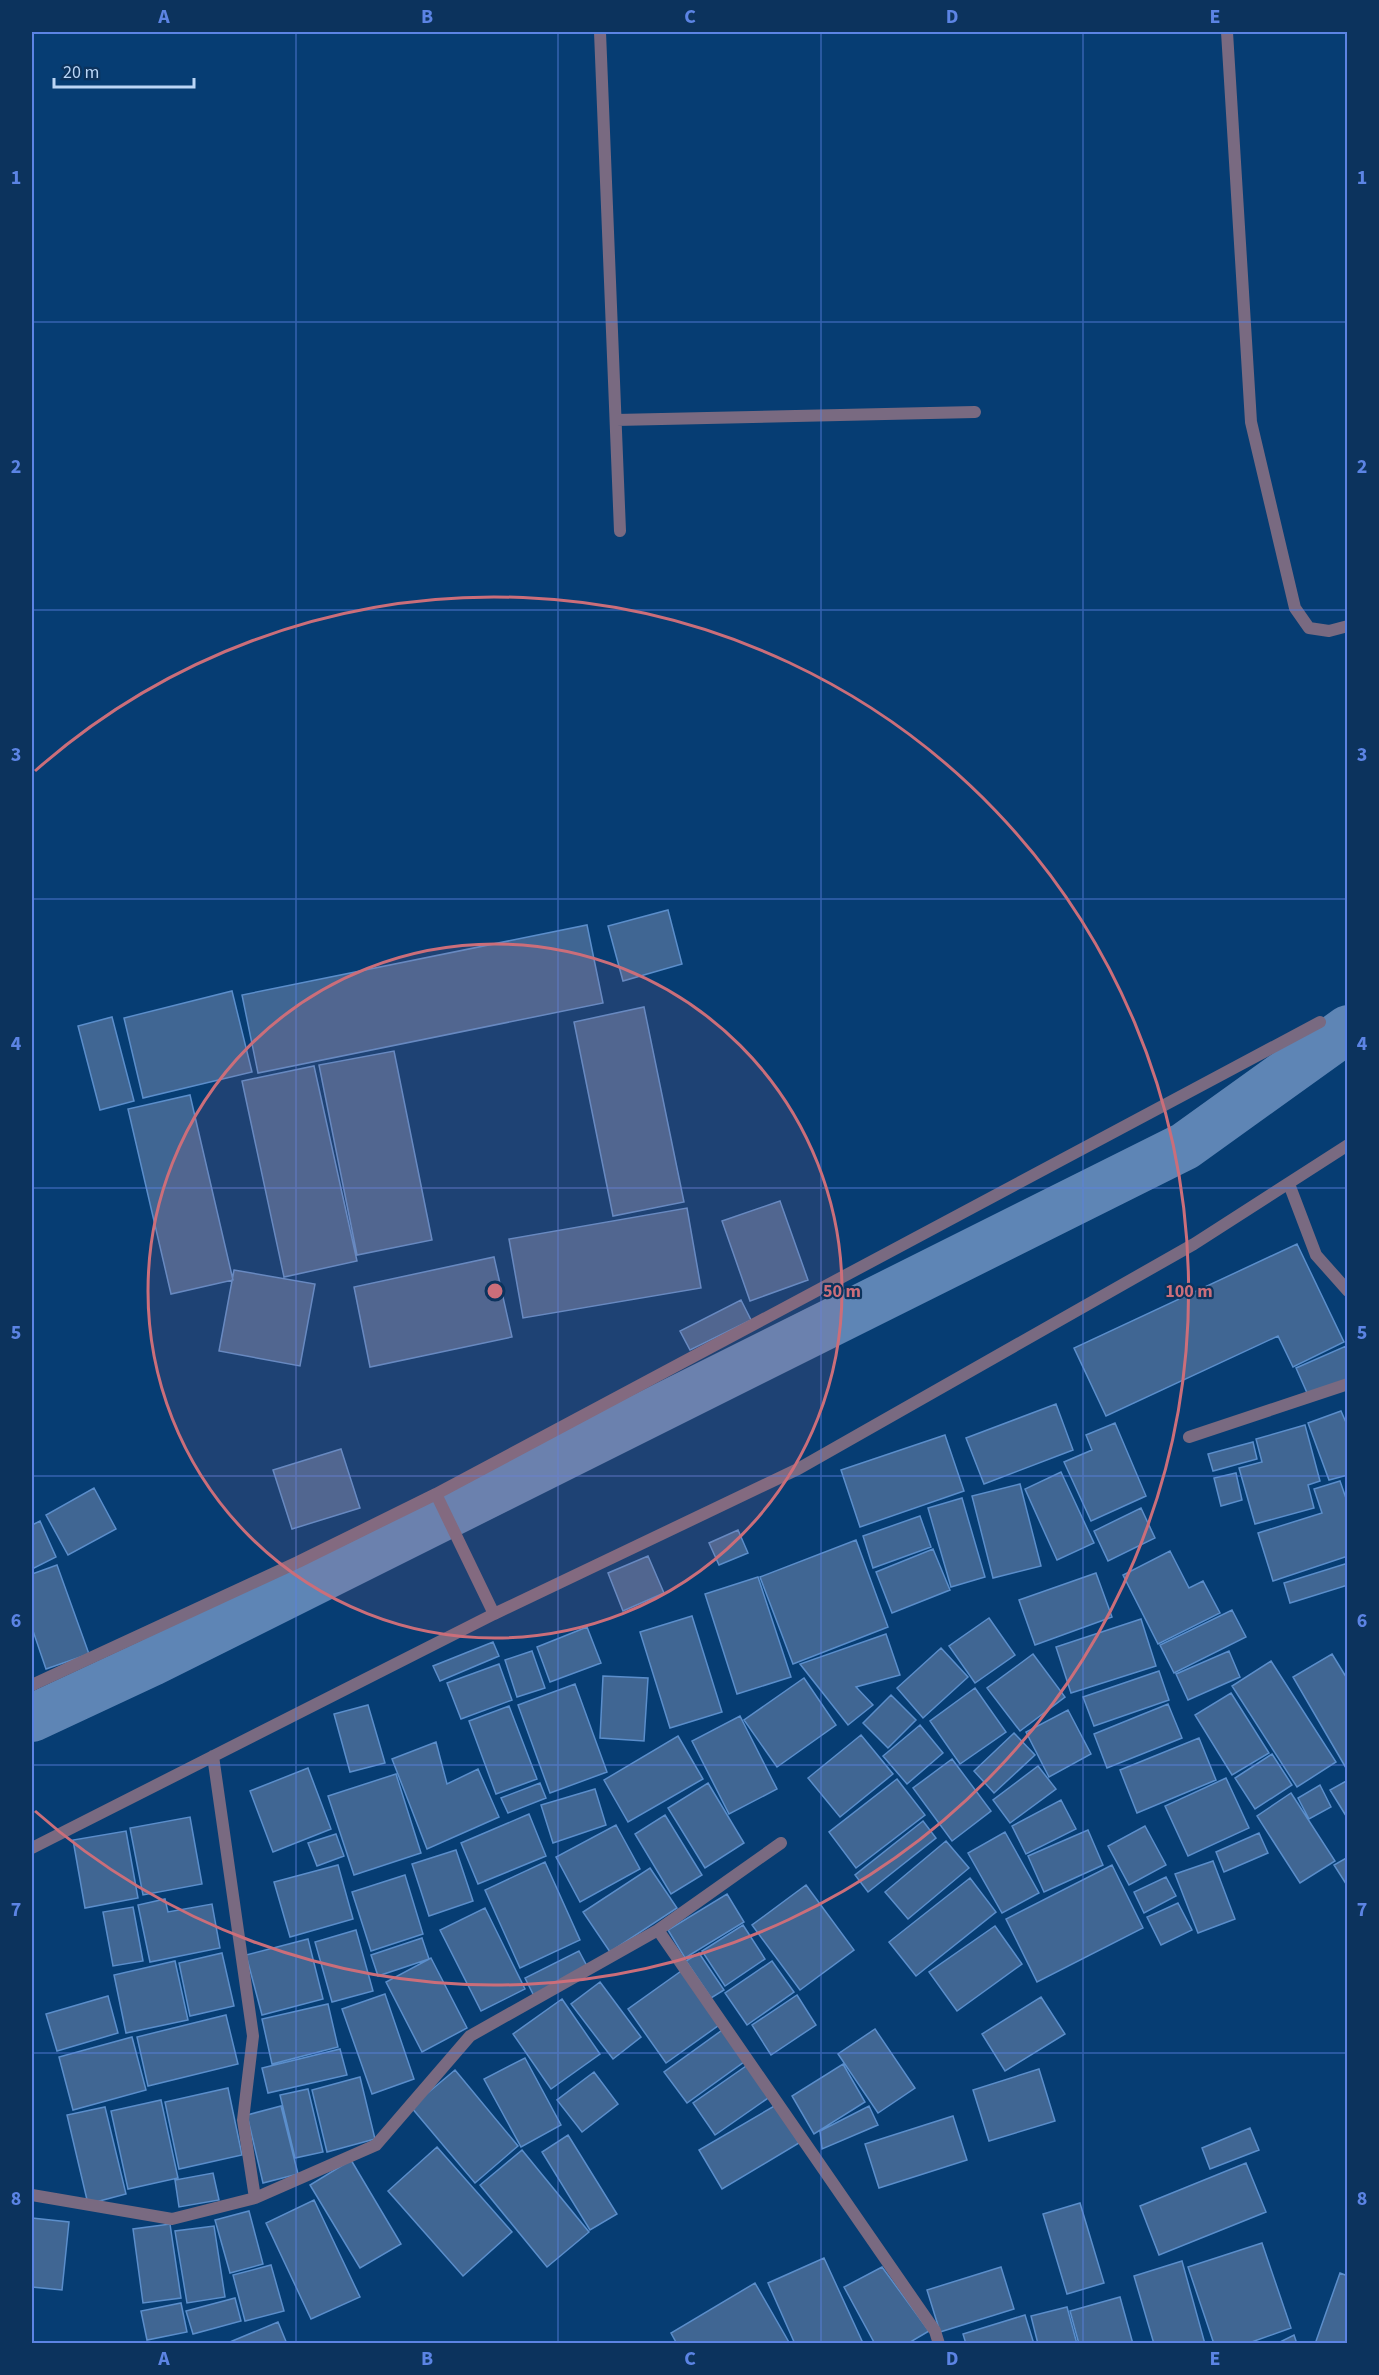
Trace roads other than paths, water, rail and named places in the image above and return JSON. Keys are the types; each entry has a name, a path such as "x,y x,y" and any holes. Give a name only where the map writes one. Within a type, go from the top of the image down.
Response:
{"street":[{"path":"600,32 620,531"},
{"path":"1227,32 1251,422 1295,608 1309,628 1329,631 1347,626"},
{"path":"616,420 975,412"},
{"path":"32,1685 439,1499 1320,1022"},
{"path":"32,1848 494,1614 798,1469 1194,1244 1347,1145"},
{"path":"1289,1184 1316,1255 1347,1291"},
{"path":"1189,1437 1347,1384"},
{"path":"439,1499 494,1614"},
{"path":"213,1756 253,2036 243,2120 255,2198"},
{"path":"32,2195 172,2219 255,2198 376,2145 470,2036 658,1930 781,1843"},
{"path":"658,1930 935,2331 939,2343"}],"waterway":[{"path":"32,1718 152,1662 1185,1146 1348,1029"}]}
